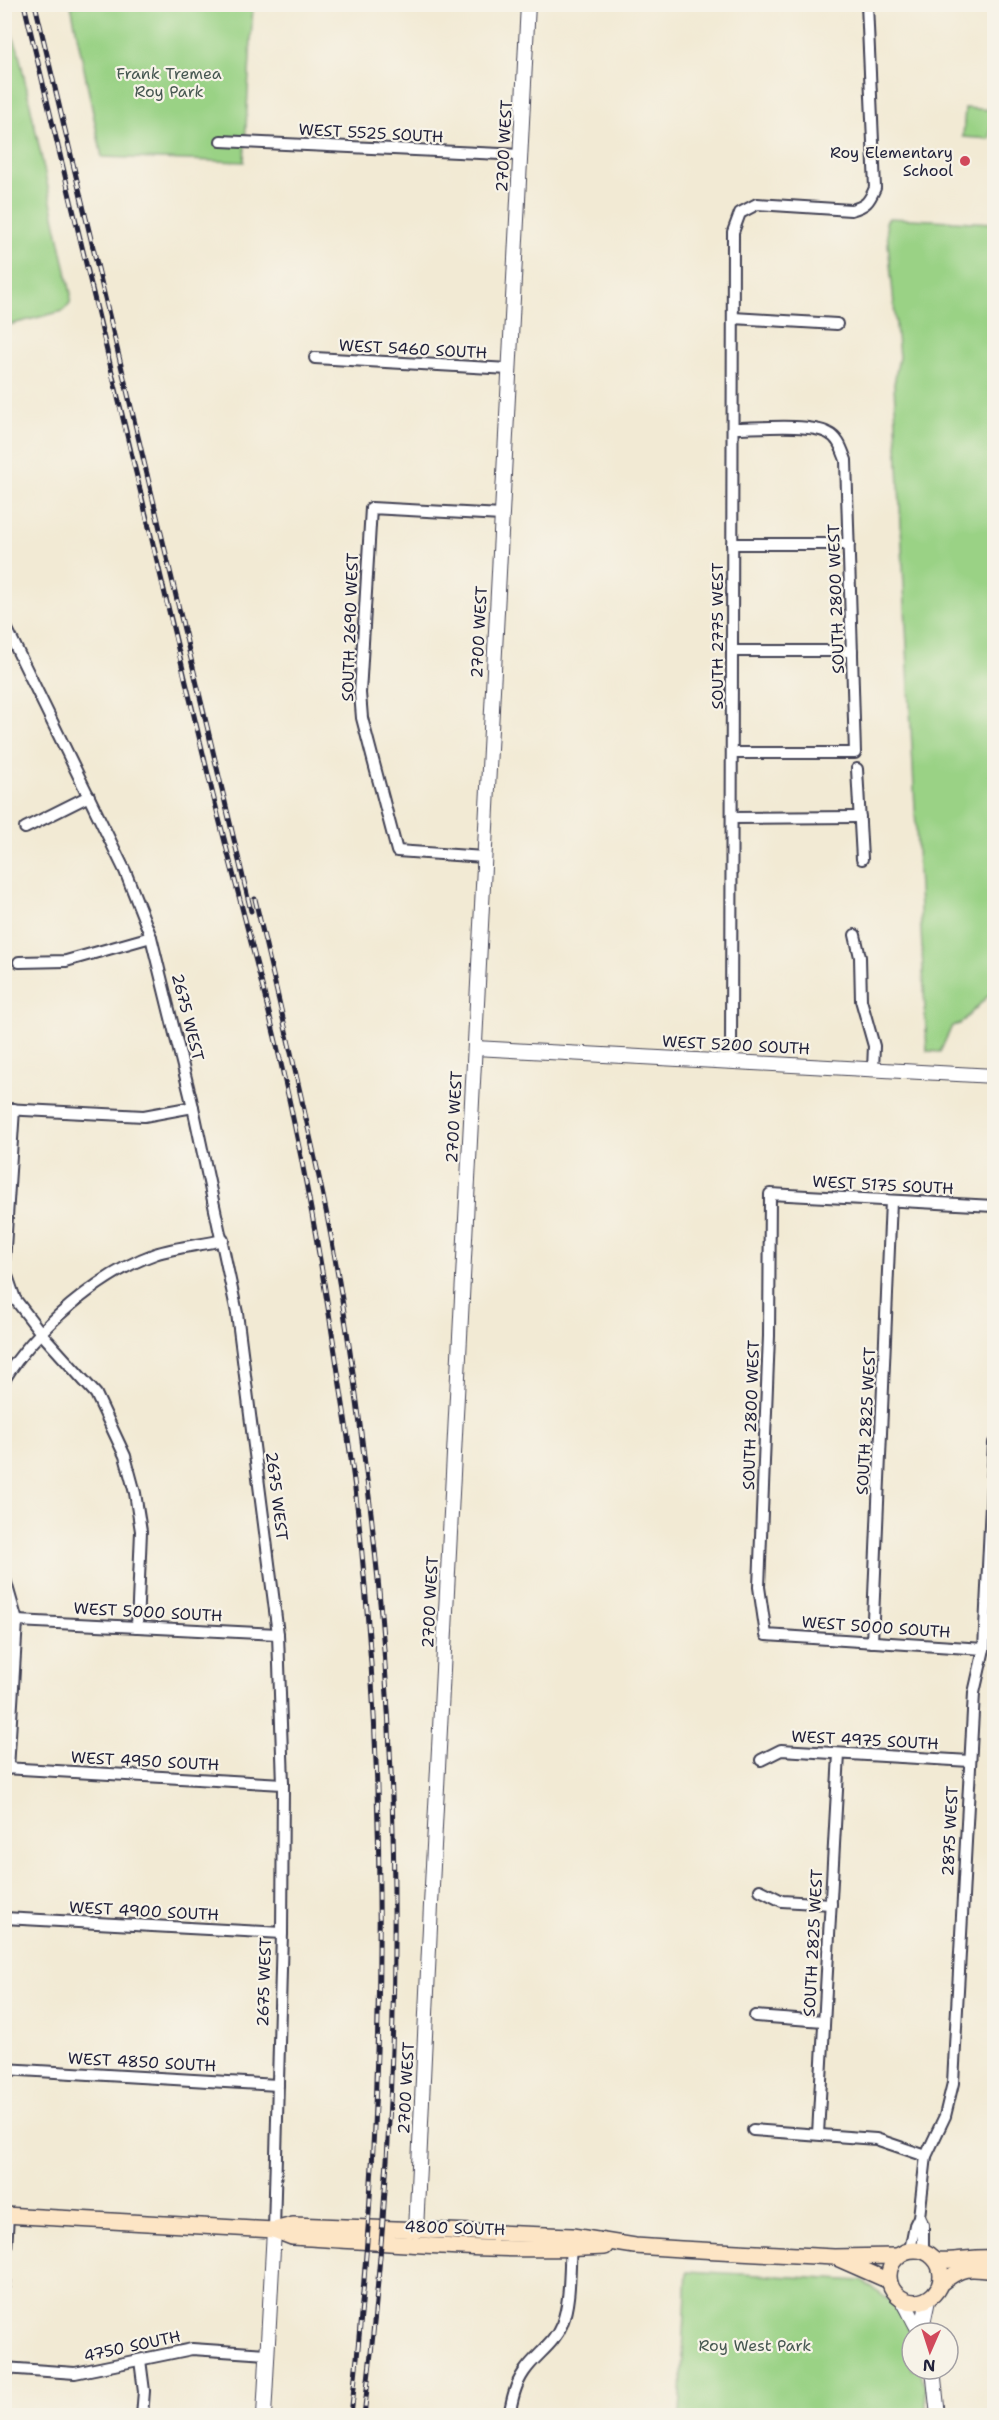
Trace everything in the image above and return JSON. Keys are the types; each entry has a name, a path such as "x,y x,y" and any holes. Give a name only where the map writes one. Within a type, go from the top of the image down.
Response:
{"main road":[{"name":"4800 SOUTH","path":"6,2215 274,2230 293,2225 572,2235 635,2246"},
{"name":"4800 SOUTH","path":"274,2230 292,2237 486,2247 571,2249 635,2246 834,2257 910,2252"},
{"path":"416,2231 442,2239 486,2247"},
{"path":"937,2260 942,2275 938,2290 928,2300 917,2302 901,2298 891,2288 889,2281 892,2264 910,2252 952,2262 977,2256 994,2258"},
{"name":"4800 SOUTH","path":"834,2257 889,2281"},
{"path":"940,2283 958,2271 978,2269 994,2271"}],"street":[{"name":"2700 WEST","path":"416,2231 528,4"},
{"name":"SOUTH 2775 WEST","path":"731,1062 733,232 740,213 757,204 851,210 870,202 875,188 867,4"},
{"name":"WEST 5525 SOUTH","path":"221,141 520,155"},
{"path":"733,318 837,324"},
{"name":"WEST 5460 SOUTH","path":"315,358 509,369"},
{"name":"SOUTH 2800 WEST","path":"732,753 855,753 846,460 841,445 830,434 815,428 733,428"},
{"name":"SOUTH 2690 WEST","path":"484,857 397,851 363,718 360,693 371,508 502,515"},
{"path":"732,544 849,544"},
{"name":"2675 WEST","path":"4,623 125,872 151,937 193,1107 237,1313 278,1634 283,1784 282,1934 274,2230 264,2415"},
{"path":"732,651 852,651"},
{"path":"857,769 862,859"},
{"path":"25,828 89,796"},
{"path":"732,818 860,817"},
{"path":"855,936 860,957 861,1000 874,1046 873,1069"},
{"path":"19,962 66,961 151,937"},
{"name":"WEST 5200 SOUTH","path":"475,1048 994,1076"},
{"path":"137,1627 141,1531 135,1493 125,1456 96,1394 41,1333 15,1299 4,1265 9,1109 144,1116 193,1107"},
{"name":"SOUTH 2800 WEST","path":"766,1635 759,1587 769,1336 770,1194"},
{"name":"WEST 5175 SOUTH","path":"770,1194 994,1206"},
{"name":"SOUTH 2825 WEST","path":"872,1642 891,1201"},
{"path":"4,1380 15,1362 41,1333 92,1288 118,1270 157,1254 223,1240"},
{"name":"2875 WEST","path":"910,2252 923,2225 919,2217 926,2156 945,2116 953,2083 974,1693 984,1649 991,1589 994,1443"},
{"path":"4,1576 17,1621 6,1769"},
{"name":"WEST 5000 SOUTH","path":"17,1621 278,1634"},
{"name":"WEST 5000 SOUTH","path":"766,1635 984,1649"},
{"name":"WEST 4975 SOUTH","path":"761,1760 781,1750 970,1761"},
{"name":"SOUTH 2825 WEST","path":"818,2134 839,1754"},
{"name":"WEST 4950 SOUTH","path":"6,1769 283,1784"},
{"path":"760,1890 782,1901 831,1904"},
{"name":"WEST 4900 SOUTH","path":"4,1918 282,1934"},
{"path":"755,2016 824,2021"},
{"name":"WEST 4850 SOUTH","path":"4,2069 278,2085"},
{"path":"753,2130 876,2139 926,2156"},
{"path":"4,2285 6,2215"},
{"path":"509,2415 515,2389 525,2370 554,2340 562,2324 566,2308 571,2249"},
{"path":"901,2298 913,2321"},
{"path":"924,2321 928,2300"},
{"name":"4750 SOUTH","path":"4,2368 75,2373 192,2349 267,2354"},
{"path":"140,2360 144,2391 142,2415"},
{"path":"934,2381 938,2415"}],"green space":[{"name":"Frank Tremea Roy Park","path":"71,5 253,5 244,162 102,157"},
{"path":"5,18 18,49 71,294 70,303 63,311 5,326"},
{"path":"965,108 992,110 990,139 963,137"},
{"path":"889,218 994,223 994,990 960,1024 952,1026 940,1052 927,1051 894,384 899,357 886,222"},
{"name":"Roy West Park","path":"687,2271 862,2281 903,2310 906,2321 900,2321 900,2381 923,2381 926,2415 680,2416"}],"railway":[{"path":"24,4 189,696 286,1086 318,1249 354,1479 370,1652 376,1761 379,1980 370,2198 351,2416"},
{"path":"35,4 251,911"},
{"path":"255,899 314,1154 342,1299 367,1480 380,1597 393,1831 394,1948 386,2183 364,2416"}],"place":[{"name":"Roy Elementary School","path":"965,161"}]}
